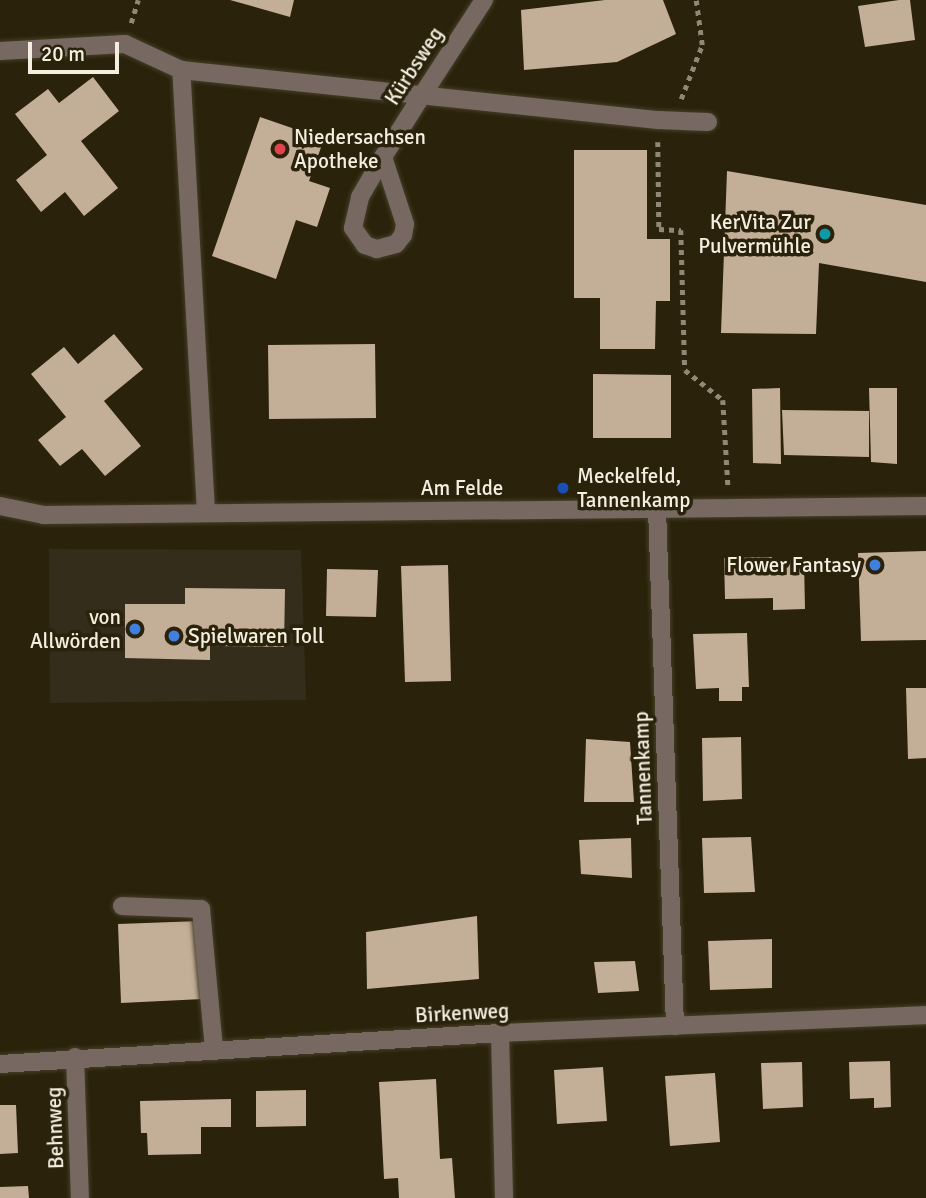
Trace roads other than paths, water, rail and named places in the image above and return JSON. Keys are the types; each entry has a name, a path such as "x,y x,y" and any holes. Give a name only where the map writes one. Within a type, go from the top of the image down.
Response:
{"street":[{"name":"Kürbsweg","path":"383,158 405,224 403,235 396,244 377,248 365,245 353,228 360,197 383,158 421,97 484,0"},
{"path":"0,51 125,44 181,70 421,97 708,122"},
{"path":"181,70 206,512"},
{"name":"Am Felde","path":"0,506 44,515 926,506"},
{"name":"Tannenkamp","path":"657,508 675,1026"},
{"path":"122,906 201,909 214,1049"},
{"name":"Birkenweg","path":"0,1064 75,1057 500,1033 926,1015"},
{"path":"500,1033 504,1198"},
{"name":"Behnweg","path":"75,1057 80,1198"}],"place":[{"name":"Niedersachsen Apotheke","path":"280,149"},
{"name":"KerVita Zur Pulvermühle","path":"825,234"},
{"name":"Meckelfeld, Tannenkamp","path":"563,488"},
{"name":"Flower Fantasy","path":"875,565"},
{"name":"von Allwörden","path":"135,629"},
{"name":"Spielwaren Toll","path":"174,636"}]}
